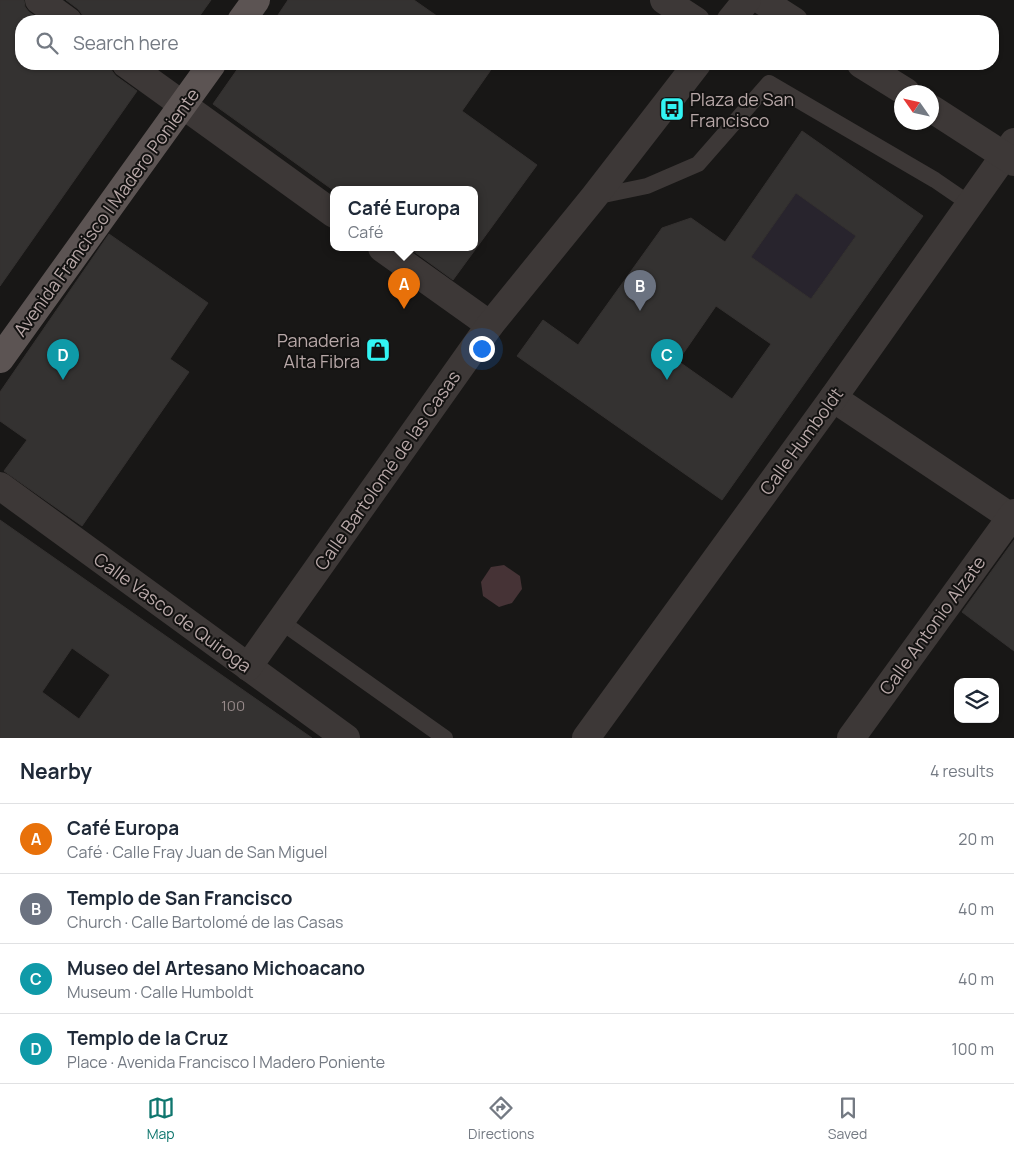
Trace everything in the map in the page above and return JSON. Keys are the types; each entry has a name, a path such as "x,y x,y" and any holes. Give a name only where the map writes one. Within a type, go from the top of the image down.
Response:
{"main road":[{"path":"245,15 256,0"},
{"name":"Avenida Francisco I Madero Poniente","path":"0,359 208,70"}],"street":[{"path":"39,0 60,15"},
{"path":"664,0 687,15"},
{"path":"735,15 747,0"},
{"path":"761,0 785,15"},
{"path":"134,70 330,211"},
{"name":"Calle Bartolomé de las Casas","path":"248,667 490,325 594,197 692,70"},
{"path":"871,70 895,85"},
{"path":"939,113 1011,153"},
{"name":"Calle Humboldt","path":"586,738 833,398 970,204 1011,153"},
{"path":"386,251 490,325"},
{"path":"833,398 1013,515"},
{"name":"Calle Vasco de Quiroga","path":"0,486 248,667 335,735"},
{"name":"Calle Antonio Alzate","path":"851,738 1013,515"}],"lane":[{"path":"594,197 647,186 698,164 768,83 935,180 970,204"},
{"path":"280,621 444,738"}],"shaded area":[{"path":"796,193 856,236 811,299 751,257"},
{"path":"504,565 520,576 522,589 512,603 499,607 483,596 481,582 491,567"}],"building":[{"path":"0,0 24,0 25,7 33,15 15,15 15,70 112,70 116,76 137,91 0,286"},
{"path":"66,0 211,0 200,15 82,15 78,9"},
{"path":"288,0 414,0 435,15 278,15"},
{"path":"237,70 491,70 462,111 537,165 478,246 478,186 330,186 330,188 213,104"},
{"path":"802,131 923,216 722,500 517,356 543,320 578,345 662,228 691,218 725,242","holes":["796,193 856,236 811,299 751,257","716,306 771,344 732,399 678,361"]},
{"path":"109,234 208,303 170,359 189,372 82,526 4,471 27,440 0,421 0,392"},
{"path":"413,251 474,251 453,280"},
{"path":"0,520 312,738 0,738","holes":["72,648 110,675 79,719 42,692"]},
{"path":"1014,540 1014,651 962,612"}],"place":[{"name":"Plaza de San Francisco","path":"672,109"},
{"name":"Café Europa","path":"404,309"},
{"name":"Templo de San Francisco","path":"640,311"},
{"name":"Panaderia Alta Fibra","path":"378,350"},
{"name":"Templo de la Cruz","path":"63,380"},
{"name":"Museo del Artesano Michoacano","path":"667,380"}]}
